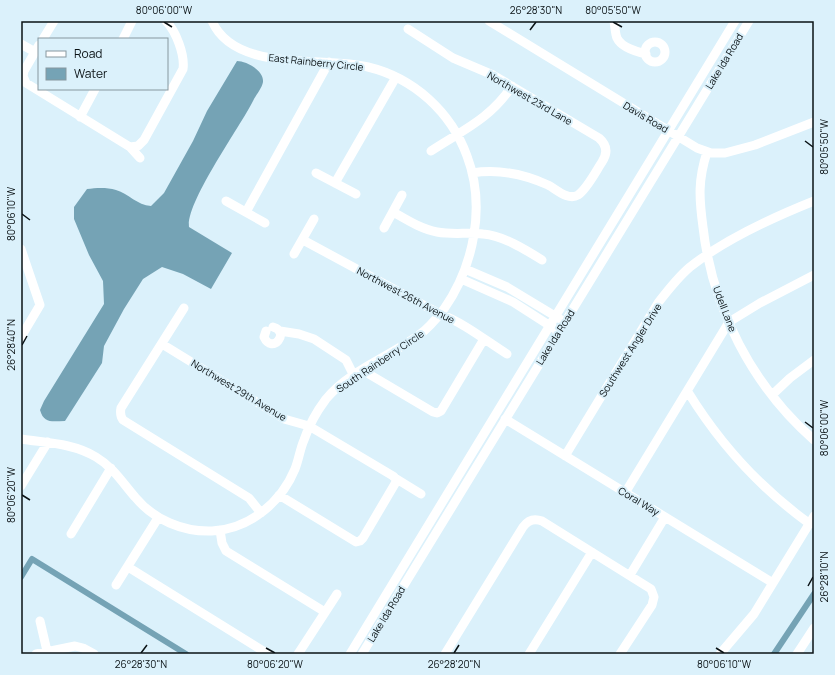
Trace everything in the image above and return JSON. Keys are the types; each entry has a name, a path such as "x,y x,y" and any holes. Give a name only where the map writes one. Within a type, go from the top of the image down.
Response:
{"street":[{"path":"44,38 54,21"},
{"path":"123,38 132,21"},
{"path":"130,147 138,146 144,140 184,65 183,56 173,30 166,21"},
{"name":"East Rainberry Circle","path":"212,21 223,37 247,52 267,57 366,66 396,77 415,88 433,103 444,114 457,134"},
{"name":"Davis Road","path":"489,21 697,148 707,152 720,153 734,151 814,122"},
{"path":"614,21 615,33 619,40 636,52 646,54"},
{"name":"Lake Ida Road","path":"350,654 735,21"},
{"name":"Lake Ida Road","path":"362,654 748,21"},
{"name":"Northwest 23rd Lane","path":"408,30 453,58 493,75 512,86 599,138 606,148 604,160 584,190 579,194 570,196 549,185 522,175 492,172 472,173"},
{"path":"21,44 37,49 24,72 24,80 26,83 130,147 140,158"},
{"path":"246,212 329,62"},
{"path":"336,183 396,77"},
{"path":"432,151 490,113 500,103 512,86"},
{"path":"80,117 94,90"},
{"name":"South Rainberry Circle","path":"21,439 70,446 94,456 111,468 120,477 135,498 144,507 158,518 176,526 194,530 220,530 244,523 261,513 279,495 294,471 309,426 328,397 338,387 362,370 421,334 449,302 461,279 474,233 476,203 472,173 468,158 457,134"},
{"name":"Udell Lane","path":"707,152 702,168 700,193 701,215 707,255 715,286 729,322 748,360 772,395 797,424 814,440"},
{"path":"316,173 356,194"},
{"path":"384,228 402,195"},
{"path":"226,201 265,223"},
{"name":"Southwest Angler Drive","path":"565,456 668,290 686,271 707,255 745,233 814,201"},
{"path":"393,212 430,230 450,234 486,234 515,245 542,260"},
{"path":"294,254 314,219"},
{"name":"Northwest 26th Avenue","path":"303,240 449,318 507,354"},
{"path":"21,249 40,306 21,337"},
{"path":"465,269 506,287 565,322"},
{"path":"625,493 688,392 729,322 760,303 814,275"},
{"path":"461,279 514,302 559,331"},
{"path":"184,308 121,408 120,417 249,498 261,513"},
{"path":"273,330 299,334 314,339 346,360 354,376"},
{"path":"362,370 437,413 441,411 484,339"},
{"name":"Northwest 29th Avenue","path":"162,344 284,419 309,426 421,494"},
{"path":"772,395 790,378 814,360"},
{"path":"688,392 714,431 744,467 778,500 812,520 754,614 720,654"},
{"name":"Coral Way","path":"505,419 773,583"},
{"path":"21,486 48,442"},
{"path":"71,534 111,468"},
{"path":"279,495 356,542 363,538 396,482 395,478"},
{"path":"630,575 665,517"},
{"path":"116,585 158,518"},
{"path":"445,654 523,526 529,521 534,520 542,521 648,586 653,593 654,597 652,606 620,654"},
{"path":"220,530 222,543 226,551 325,612"},
{"path":"529,654 592,552"},
{"path":"128,567 268,654"},
{"path":"298,654 338,594"},
{"path":"40,621 47,651"},
{"path":"797,654 814,628"},
{"path":"36,654 74,646 83,648 94,654"}],"water":[{"path":"237,61 249,64 258,70 263,78 263,82 215,164 196,200 190,215 189,227 232,253 211,289 183,274 162,267 143,279 124,309 104,346 102,363 65,421 46,420 40,410 44,401 104,304 103,281 89,255 74,219 74,207 87,189 101,188 116,190 141,204 151,206 164,193 193,141 207,111"}],"waterway":[{"path":"21,577 32,559 186,654"},
{"path":"774,654 814,594"}]}
